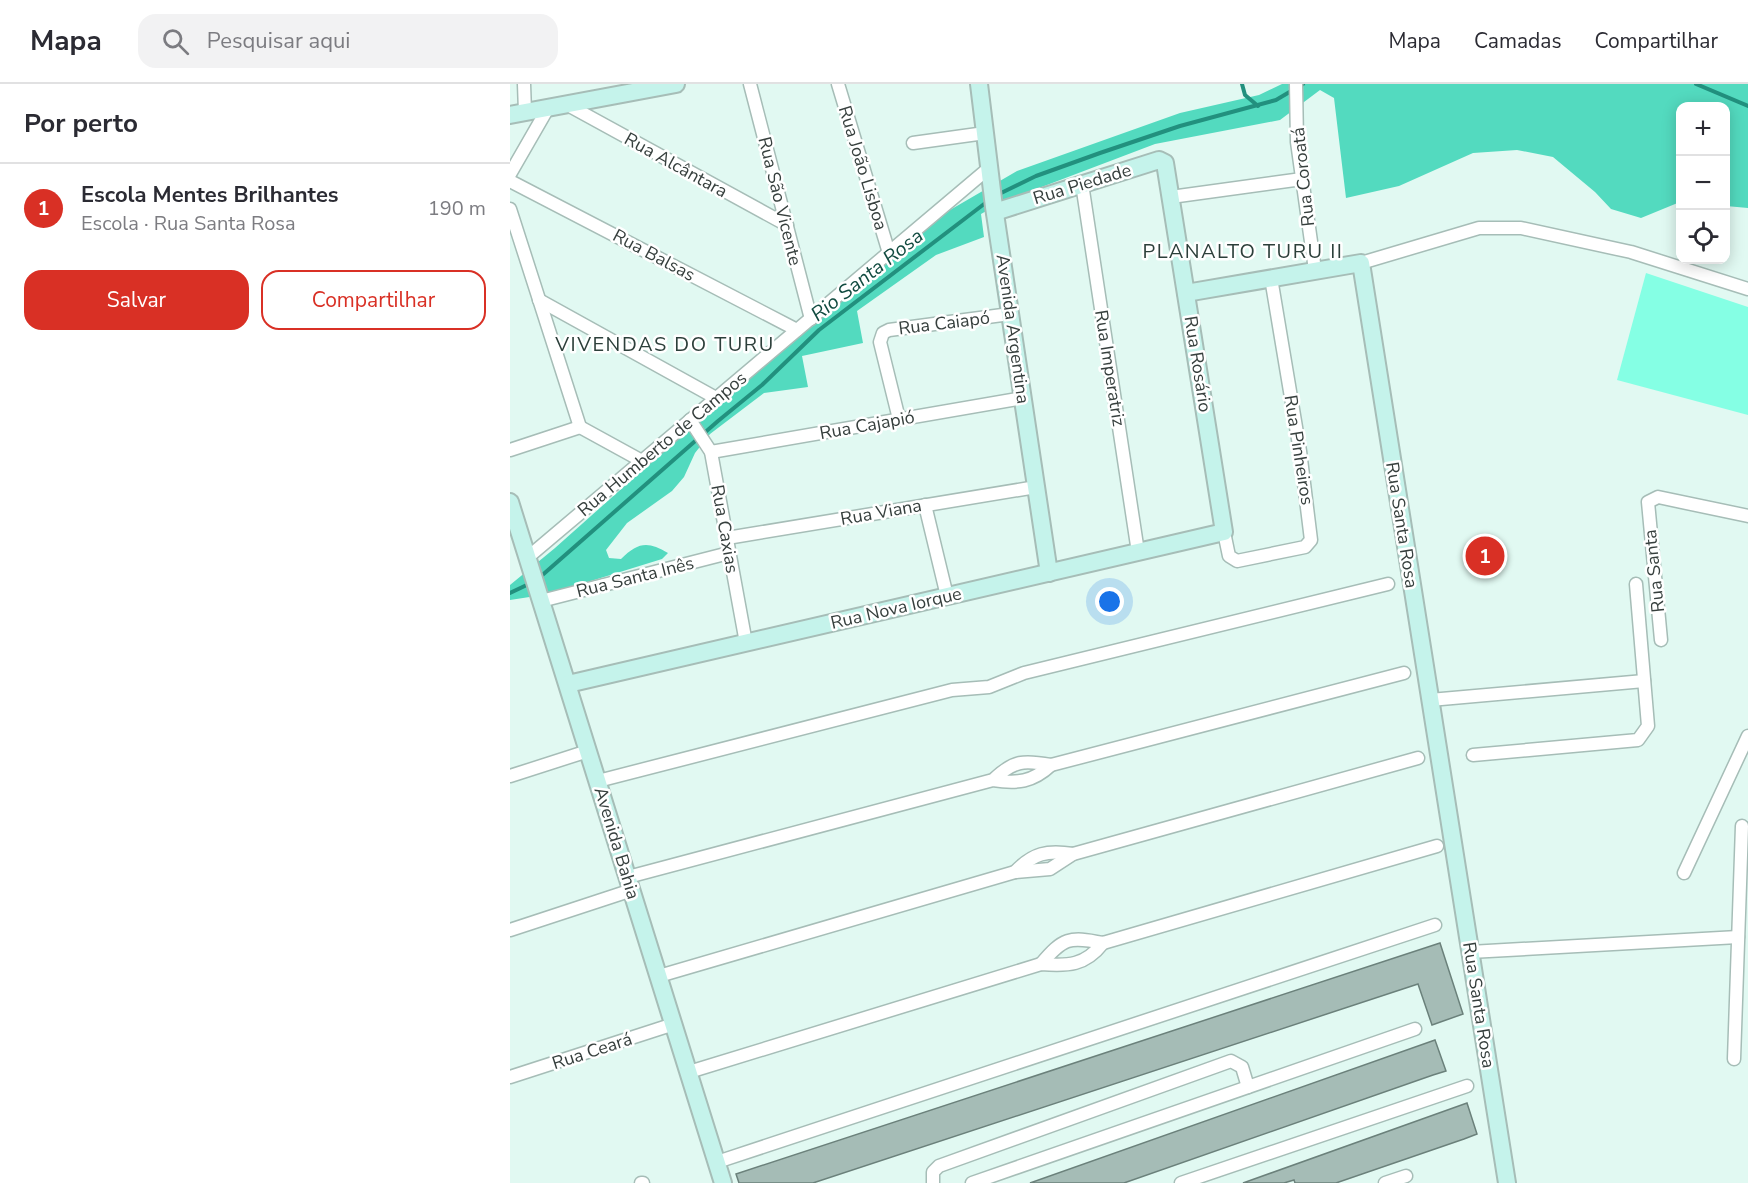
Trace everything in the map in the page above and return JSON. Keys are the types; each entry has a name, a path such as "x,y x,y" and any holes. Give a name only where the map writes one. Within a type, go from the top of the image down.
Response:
{"street":[{"path":"524,84 518,113 676,84"},
{"name":"Rua São Vicente","path":"750,84 811,318"},
{"name":"Rua João Lisboa","path":"838,84 889,253"},
{"name":"Avenida Argentina","path":"980,84 990,175 1049,573"},
{"name":"Rua Coroatá","path":"1296,84 1302,179 1315,270"},
{"name":"Rua Alcântara","path":"566,104 787,225"},
{"path":"510,174 548,108"},
{"path":"913,143 985,133"},
{"name":"Rua Piedade","path":"995,210 1159,160 1166,166"},
{"name":"Rua Rosário","path":"1166,166 1224,532 1232,560"},
{"name":"Rua Humberto de Campos","path":"529,563 642,461 693,423 716,398 811,318 889,253 990,175"},
{"path":"1171,197 1302,179"},
{"name":"Rua Balsas","path":"510,180 797,330"},
{"name":"Rua Imperatriz","path":"1082,184 1138,552"},
{"path":"510,209 579,427 642,461"},
{"path":"1186,293 1361,263 1479,228 1521,228 1631,252 1748,289"},
{"name":"Rua Santa Rosa","path":"1361,263 1507,1183"},
{"name":"Rua Pinheiros","path":"1232,560 1305,547 1311,540 1300,451 1271,278"},
{"path":"539,300 716,398"},
{"name":"Rua Caiapó","path":"899,419 880,336 889,330 1010,314"},
{"name":"Rua Cajapió","path":"710,449 1023,398"},
{"name":"Rua Caxias","path":"693,423 710,449 746,643"},
{"path":"510,450 579,427"},
{"name":"Rua Viana","path":"727,538 1036,487"},
{"name":"Rua Santa","path":"1661,640 1648,502 1658,497 1748,516"},
{"name":"Avenida Bahia","path":"510,502 588,751 602,779 632,880 664,974 674,1024 694,1071 722,1161 723,1183"},
{"path":"925,504 947,596"},
{"name":"Rua Nova Iorque","path":"568,684 1224,532"},
{"name":"Rua Santa Inês","path":"540,596 729,553"},
{"path":"602,779 952,690 988,687 1024,673 1388,584"},
{"path":"1473,755 1638,740 1648,726 1636,584"},
{"path":"993,780 1013,764 1025,762 1051,765 1404,673"},
{"path":"1430,700 1644,681"},
{"path":"1684,873 1748,736"},
{"path":"510,776 588,751"},
{"path":"664,974 1015,872 1050,869 1073,854 1418,758"},
{"path":"510,930 632,880 993,780 1026,782 1036,778 1051,765"},
{"path":"1734,1059 1742,826"},
{"path":"1041,964 1064,941 1074,938 1103,944 1437,846"},
{"path":"1015,872 1033,855 1046,852 1073,854"},
{"path":"722,1161 1435,925"},
{"path":"1470,952 1738,937"},
{"path":"694,1071 1041,964 1073,966 1094,954 1103,944"},
{"name":"Rua Ceará","path":"510,1077 674,1024"},
{"path":"972,1183 1415,1029"},
{"path":"933,1183 933,1172 939,1166 1231,1062 1242,1067 1248,1087"},
{"path":"1181,1183 1467,1086"},
{"path":"1385,1183 1406,1176"}],"green space":[{"path":"1282,84 1748,84 1748,208 1730,206 1730,102 1676,102 1676,204 1641,218 1611,209 1595,192 1553,157 1517,150 1473,153 1399,186 1346,198 1334,98 1320,90 1280,120 1155,144 1002,202 981,214 984,237 936,255 857,311 863,343 802,356 808,387 764,393 710,434 695,453 684,477 672,491 627,523 606,550 609,558 621,559 638,546 649,545 668,553 662,559 549,594 510,600 510,585 683,434 950,210 1017,171 1180,113 1259,95"},
{"path":"1646,273 1748,307 1748,415 1617,380"}],"building":[{"path":"1440,943 1463,1014 1432,1025 1418,984 813,1183 739,1183 736,1174"},
{"path":"1435,1040 1446,1071 1124,1183 1030,1183"},
{"path":"1467,1103 1477,1134 1464,1139 1336,1183 1295,1183 1294,1180 1284,1183 1243,1183"}],"waterway":[{"path":"1242,84 1245,95 1258,106"},
{"name":"Rio Santa Rosa","path":"997,195 1036,176 1100,153 1180,126 1276,100 1303,84"},
{"name":"Rio Santa Rosa","path":"1696,84 1748,106"},
{"name":"Rio Santa Rosa","path":"539,578 762,385 819,330 988,201"},
{"name":"Rio Santa Rosa","path":"510,593 531,583"}],"place":[{"name":"Escola Mentes Brilhantes","path":"1485,556"}],"district":[{"name":"PLANALTO TURU II","path":"1243,251"},
{"name":"VIVENDAS DO TURU","path":"665,344"}]}
